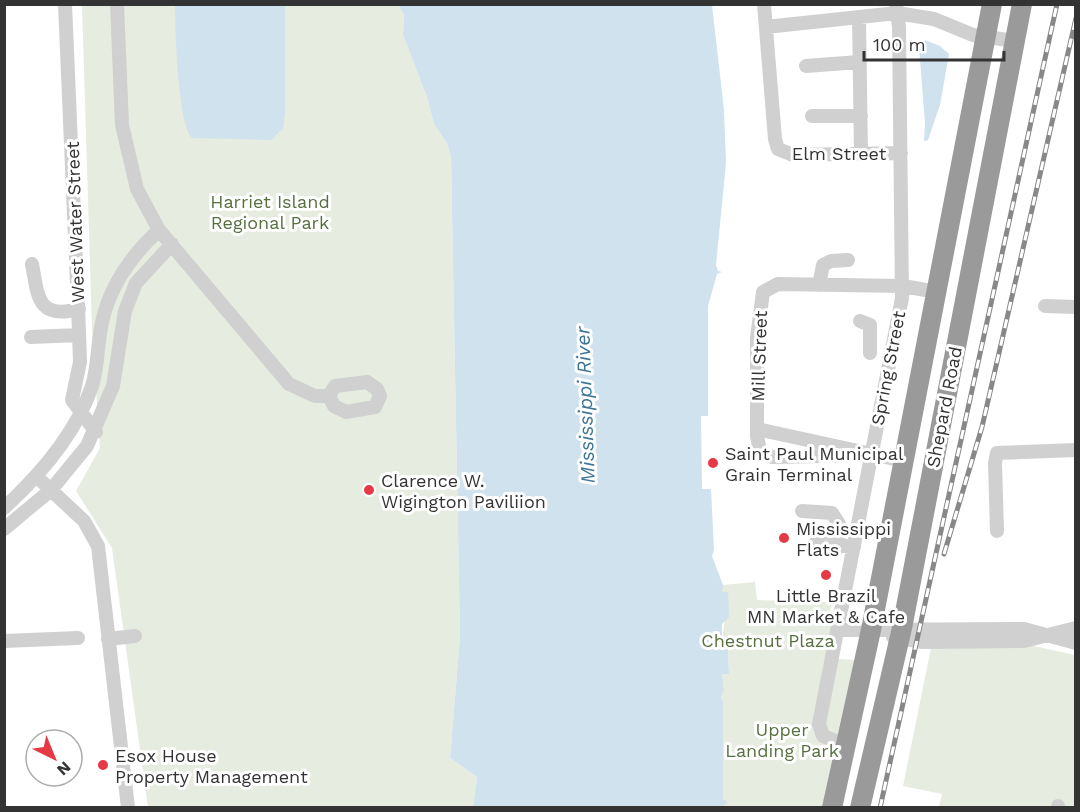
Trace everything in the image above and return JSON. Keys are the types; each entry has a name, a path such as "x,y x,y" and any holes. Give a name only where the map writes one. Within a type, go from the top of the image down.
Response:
{"highway":[{"name":"Shepard Road","path":"832,807 871,630 992,4"},
{"name":"Shepard Road","path":"860,807 900,633 1022,4"}],"street":[{"path":"117,4 118,65 127,150 137,189 159,230 289,384 315,396 329,396"},
{"path":"764,4 766,27 859,17 897,9 934,19 986,38 1015,41"},
{"name":"Spring Street","path":"846,745 827,740 820,730 903,286 897,9"},
{"name":"West Water Street","path":"65,11 80,362 72,400 96,432"},
{"path":"859,17 861,154"},
{"name":"Elm Street","path":"766,27 775,139 778,149 793,156 901,153"},
{"path":"806,66 859,62"},
{"path":"812,116 861,116"},
{"path":"7,502 36,476 60,447 81,414 92,384 102,318 115,285 130,260 159,230"},
{"path":"4,529 51,490 76,462 96,432 113,386 124,311 136,283 172,244"},
{"path":"812,284 823,265 831,261 849,260"},
{"path":"32,264 40,303 46,309 66,313 79,309"},
{"path":"807,269 812,284"},
{"path":"812,284 903,286 937,292"},
{"name":"Mill Street","path":"757,429 758,338 763,292 769,286 812,284"},
{"path":"1045,306 1076,307"},
{"path":"860,321 870,325 864,352 890,357"},
{"path":"31,337 79,335"},
{"path":"872,455 772,457 760,451 757,429 904,461"},
{"path":"997,531 995,462 997,453 1076,450"},
{"path":"36,476 84,521 95,538 100,557 128,807"},
{"path":"802,511 832,513 838,520 839,539 854,547"},
{"path":"837,630 900,633 923,642 1024,641 1076,628"},
{"path":"1048,635 1076,643"},
{"path":"108,639 135,636"},
{"path":"4,641 78,638"}],"green space":[{"name":"Harriet Island Regional Park","path":"82,5 398,5 404,15 403,35 427,97 434,124 447,143 451,158 460,637 450,758 477,777 473,807 148,807 112,548 76,491 100,448 92,329"},
{"name":"Upper Landing Park","path":"755,582 757,600 832,602 829,617 834,618 827,658 857,660 824,807 722,807 725,804 722,799 723,703 721,698 724,690 722,674 729,673 728,649 722,642 728,592 722,592 722,585"},
{"path":"1034,646 1075,655 1075,807 939,807 942,794 903,786 931,648"}],"water":[{"path":"175,5 285,5 285,113 283,128 271,140 192,138 183,115 180,96"},
{"name":"Mississippi River","path":"398,5 712,5 724,110 726,163 716,265 718,271 722,272 717,274 708,306 708,416 701,416 702,489 711,489 714,550 712,556 723,585 722,592 728,592 729,617 722,624 722,642 728,649 729,674 722,674 724,690 721,698 723,703 723,799 728,802 722,807 473,807 477,777 450,758 460,637 451,158 447,143 434,124 427,97 403,35 404,15"},
{"path":"925,40 940,46 949,54 940,105 928,140 924,141 925,123 919,47"}],"railway":[{"path":"880,808 1057,4"},
{"path":"944,554 982,427 1076,18"}],"place":[{"name":"Saint Paul Municipal Grain Terminal","path":"713,463"},
{"name":"Clarence W. Wigington Paviliion","path":"369,490"},
{"name":"Mississippi Flats","path":"784,538"},
{"name":"Little Brazil MN Market & Cafe","path":"826,575"},
{"name":"Esox House Property Management","path":"103,765"}],"park label":[{"name":"Chestnut Plaza","path":"768,640"}]}
